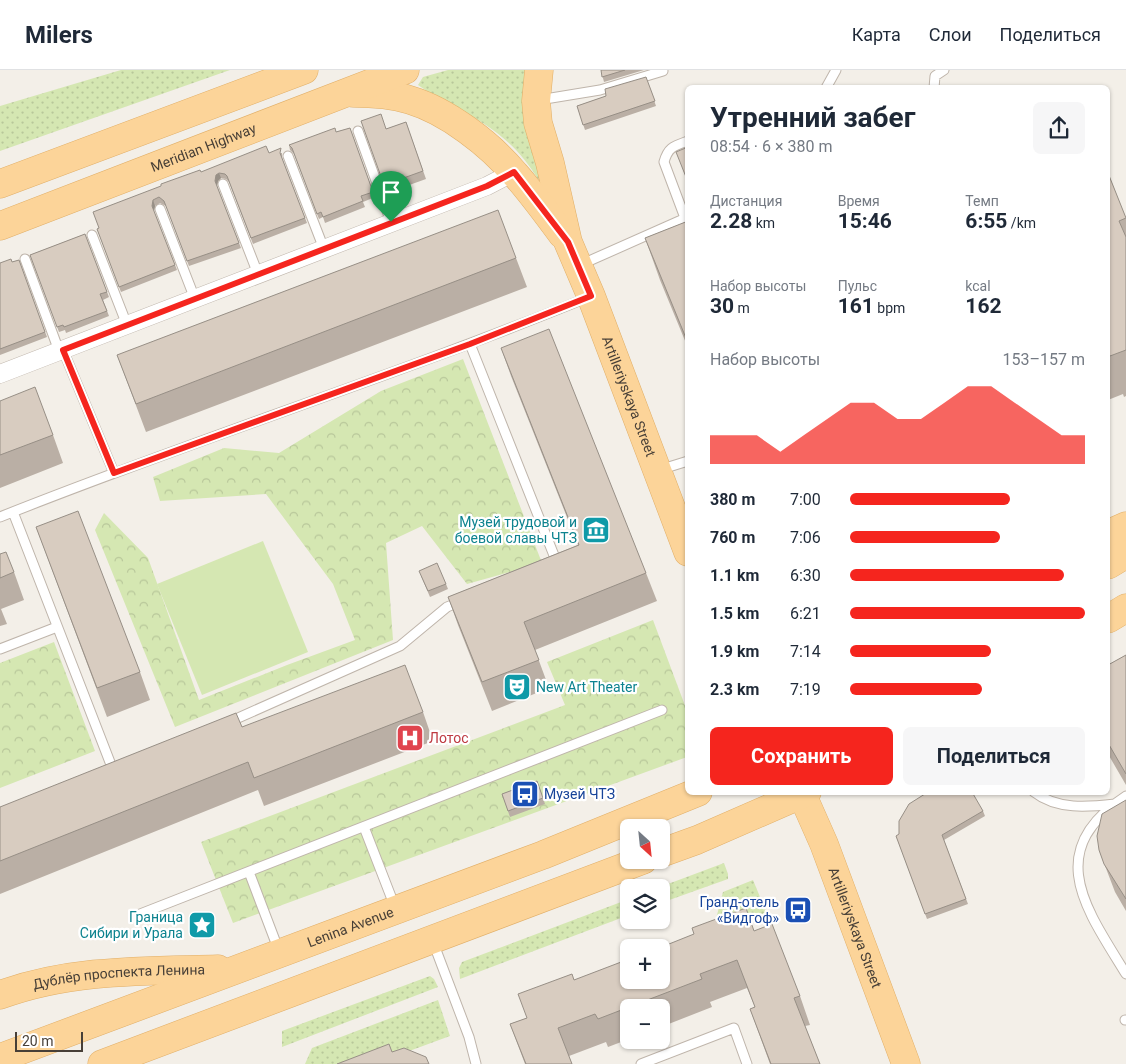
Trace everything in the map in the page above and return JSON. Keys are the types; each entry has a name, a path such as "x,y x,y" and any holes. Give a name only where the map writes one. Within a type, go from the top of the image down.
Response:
{"main road":[{"path":"0,184 304,70"},
{"name":"Meridian Highway","path":"0,226 405,70"},
{"name":"Artilleriyskaya Street","path":"539,70 536,101 538,122 573,254 591,296 685,544"},
{"name":"Artilleriyskaya Street","path":"346,92 376,93 409,99 422,104 464,128 488,147 514,172 573,254"},
{"path":"1110,533 1126,526"},
{"path":"1110,564 1126,554"},
{"path":"1110,618 1126,608"},
{"name":"Lenina Avenue","path":"0,1058 544,855 691,795"},
{"path":"670,849 798,795"},
{"name":"Artilleriyskaya Street","path":"804,795 906,1064"},
{"path":"102,1064 620,869"},
{"name":"Дублёр проспекта Ленина","path":"0,995 51,980 106,972 239,969"}],"street":[{"path":"0,374 487,186 514,172"}],"lane":[{"path":"828,85 836,70"},
{"path":"934,85 935,76 944,70"},
{"path":"536,101 600,90 663,71"},
{"path":"358,131 391,222"},
{"path":"685,142 666,152 664,162 685,215"},
{"path":"288,156 324,249"},
{"path":"223,184 258,274"},
{"path":"160,209 195,299"},
{"path":"573,254 685,218"},
{"path":"92,235 127,325"},
{"path":"25,259 61,350 114,473"},
{"path":"0,516 470,344 591,296"},
{"path":"470,344 557,563 548,567"},
{"path":"656,471 685,462"},
{"path":"13,512 113,770"},
{"path":"221,726 400,646 447,607 474,596"},
{"path":"0,649 58,626"},
{"path":"140,914 662,710"},
{"path":"1039,795 1050,801 1073,806 1089,807 1115,804"},
{"path":"1126,796 1100,816 1091,826 1083,842 1078,869 1079,882 1086,905 1126,974"},
{"path":"364,827 396,909"},
{"path":"249,872 280,954"},
{"path":"432,939 469,1037 476,1064"},
{"path":"641,1064 734,1028 747,1064"}],"green space":[{"path":"121,70 230,70 0,151 0,106"},
{"path":"448,70 527,70 542,179 538,179 520,154 497,133 418,85 423,77"},
{"path":"463,359 542,563 467,584 422,526 386,543 393,640 175,727 95,530 104,513 148,558 199,700 355,640 333,584 266,494 160,501 153,477 224,448 279,453 381,391"},
{"path":"263,541 308,652 202,695 157,584"},
{"path":"653,620 685,706 685,758 233,923 201,842 565,705 547,662"},
{"path":"54,642 95,751 0,788 0,663"},
{"path":"724,863 728,874 728,879 670,900 670,883"},
{"path":"753,880 768,916 711,938 723,892"},
{"path":"620,902 620,918 460,979 459,968 462,962"},
{"path":"430,976 438,987 282,1047 282,1031"},
{"path":"438,1000 450,1036 374,1064 305,1064 312,1048"}],"building":[{"path":"601,70 625,70 602,77"},
{"path":"646,77 655,101 583,125 577,106 606,96 605,89"},
{"path":"381,114 386,129 406,122 423,171 384,185 361,121"},
{"path":"335,128 336,132 350,128 373,192 361,196 363,201 323,217 321,212 317,214 292,148 289,145"},
{"path":"266,146 269,153 281,148 280,153 305,218 251,238 227,176 219,173 216,175 215,181 239,243 187,261 164,201 159,197 153,200 152,206 175,265 119,287 97,229 99,228 93,212 161,186 161,184 200,170 201,172"},
{"path":"685,148 685,174 676,152"},
{"path":"1110,178 1126,218 1119,221 1126,237 1126,350 1110,356"},
{"path":"498,210 516,258 136,404 117,355"},
{"path":"685,222 685,336 645,238"},
{"path":"85,234 107,292 100,294 107,311 64,327 63,325 57,327 30,255"},
{"path":"11,259 12,262 19,260 45,332 0,349 0,263"},
{"path":"549,329 646,573 524,622 539,660 482,682 448,597 579,545 501,348"},
{"path":"35,387 53,435 0,455 0,401"},
{"path":"78,511 140,672 97,688 36,527"},
{"path":"6,552 14,572 0,578 0,554"},
{"path":"437,563 446,584 428,591 419,571"},
{"path":"1126,655 1126,774 1110,746 1110,664"},
{"path":"405,665 423,712 254,778 248,762 0,861 0,807 236,713 242,727"},
{"path":"537,781 543,798 508,811 502,794"},
{"path":"923,795 974,795 983,811 942,835 966,899 925,914 896,836 899,834 899,821 909,804"},
{"path":"1126,800 1126,899 1104,864 1097,836 1102,814"},
{"path":"746,908 754,931 772,924 800,996 794,998 820,1064 771,1064 750,1009 755,1007 737,960 700,974 702,979 650,999 620,999 620,1011 598,1019 595,1014 558,1028 572,1064 526,1064 510,1024 527,1018 518,994 572,974 574,980 620,962 620,989 670,989 670,944 694,934 692,928"},
{"path":"389,1044 392,1052 404,1048 426,1057 429,1064 337,1064"}],"place":[{"name":"Музей трудовой и боевой славы ЧТЗ","path":"596,530"},
{"name":"New Art Theater","path":"517,687"},
{"name":"Лотос","path":"410,738"},
{"name":"Музей ЧТЗ","path":"525,794"},
{"name":"Гранд-отель «Видгоф»","path":"798,910"},
{"name":"Граница Сибири и Урала","path":"202,925"}],"route":[{"path":"514,172 568,242 591,296 470,344 114,473 63,350 391,222 487,186 514,172"}]}
